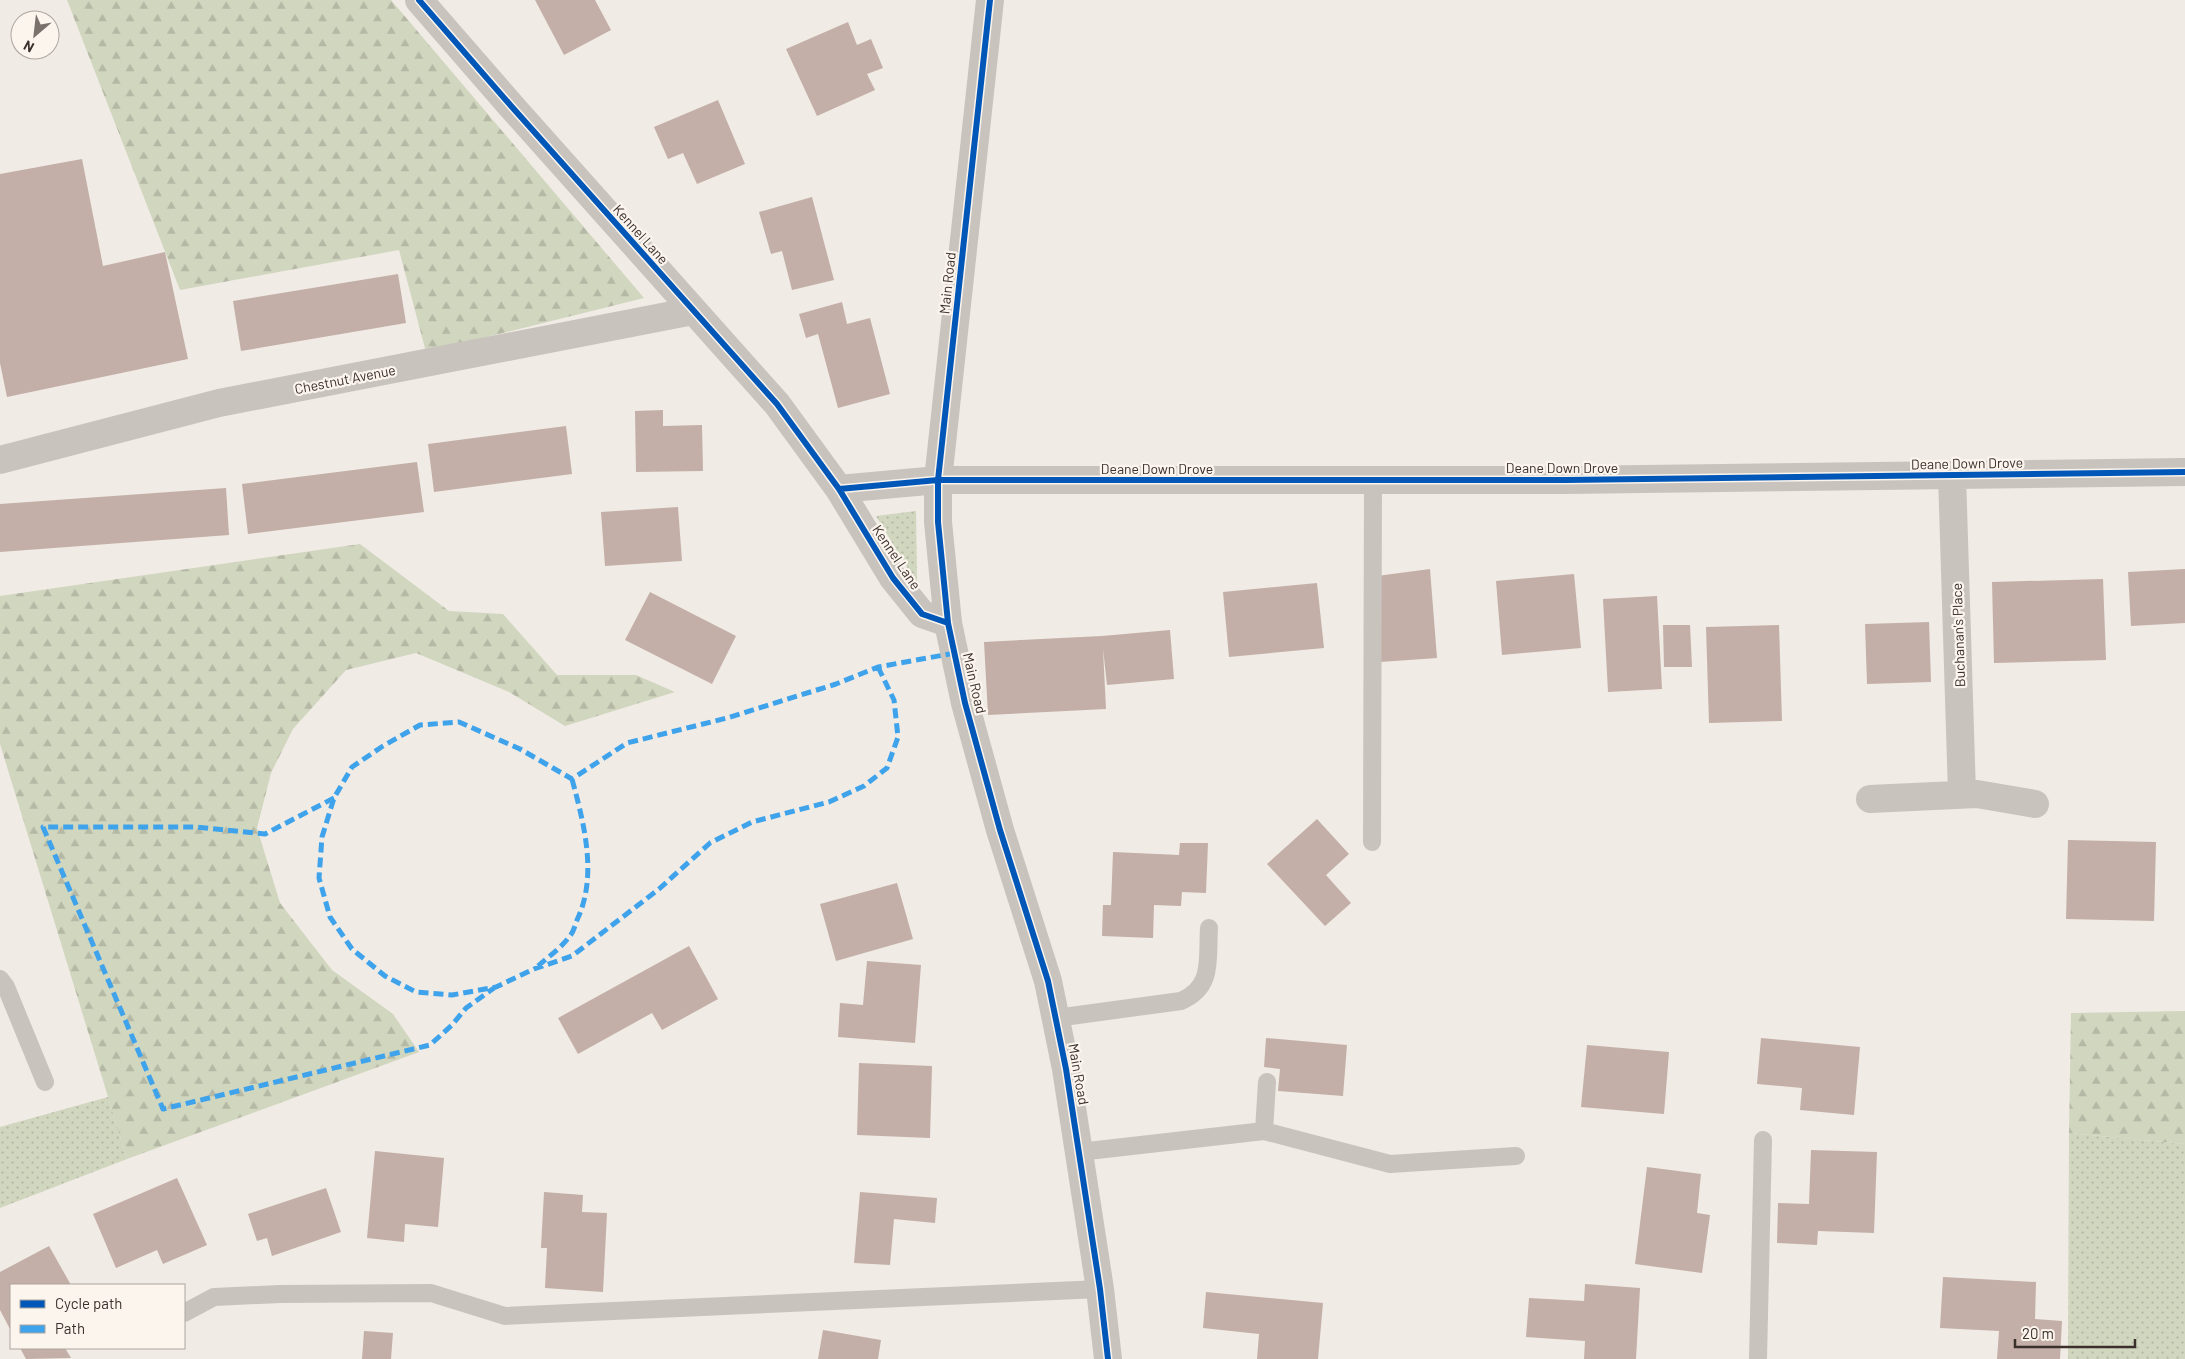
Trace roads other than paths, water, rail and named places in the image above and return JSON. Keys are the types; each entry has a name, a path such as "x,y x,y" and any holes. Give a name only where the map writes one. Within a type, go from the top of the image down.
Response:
{"street":[{"name":"Kennel Lane","path":"419,0 777,404 839,489 894,578 922,614 948,623"},
{"name":"Main Road","path":"990,0 938,480 938,522 948,623 966,703 1000,830 1048,981 1056,1018 1066,1069 1100,1288 1108,1359"},
{"name":"Chestnut Avenue","path":"0,460 219,403 693,311"},
{"name":"Deane Down Drove","path":"938,480 1566,480 2185,472"},
{"name":"Buchanan's Place","path":"1952,475 1962,794"},
{"path":"839,489 938,480"},
{"path":"1870,799 1977,794 2035,804"}],"lane":[{"path":"1372,842 1373,480"},
{"path":"1056,1018 1181,1001 1194,996 1203,983 1207,968 1209,928"},
{"path":"0,980 6,987 45,1082"},
{"path":"1264,1132 1267,1082"},
{"path":"1079,1152 1264,1132 1390,1164 1516,1156"},
{"path":"1758,1359 1763,1140"},
{"path":"185,1312 214,1297 280,1294 431,1293 505,1316 1100,1288"}]}
